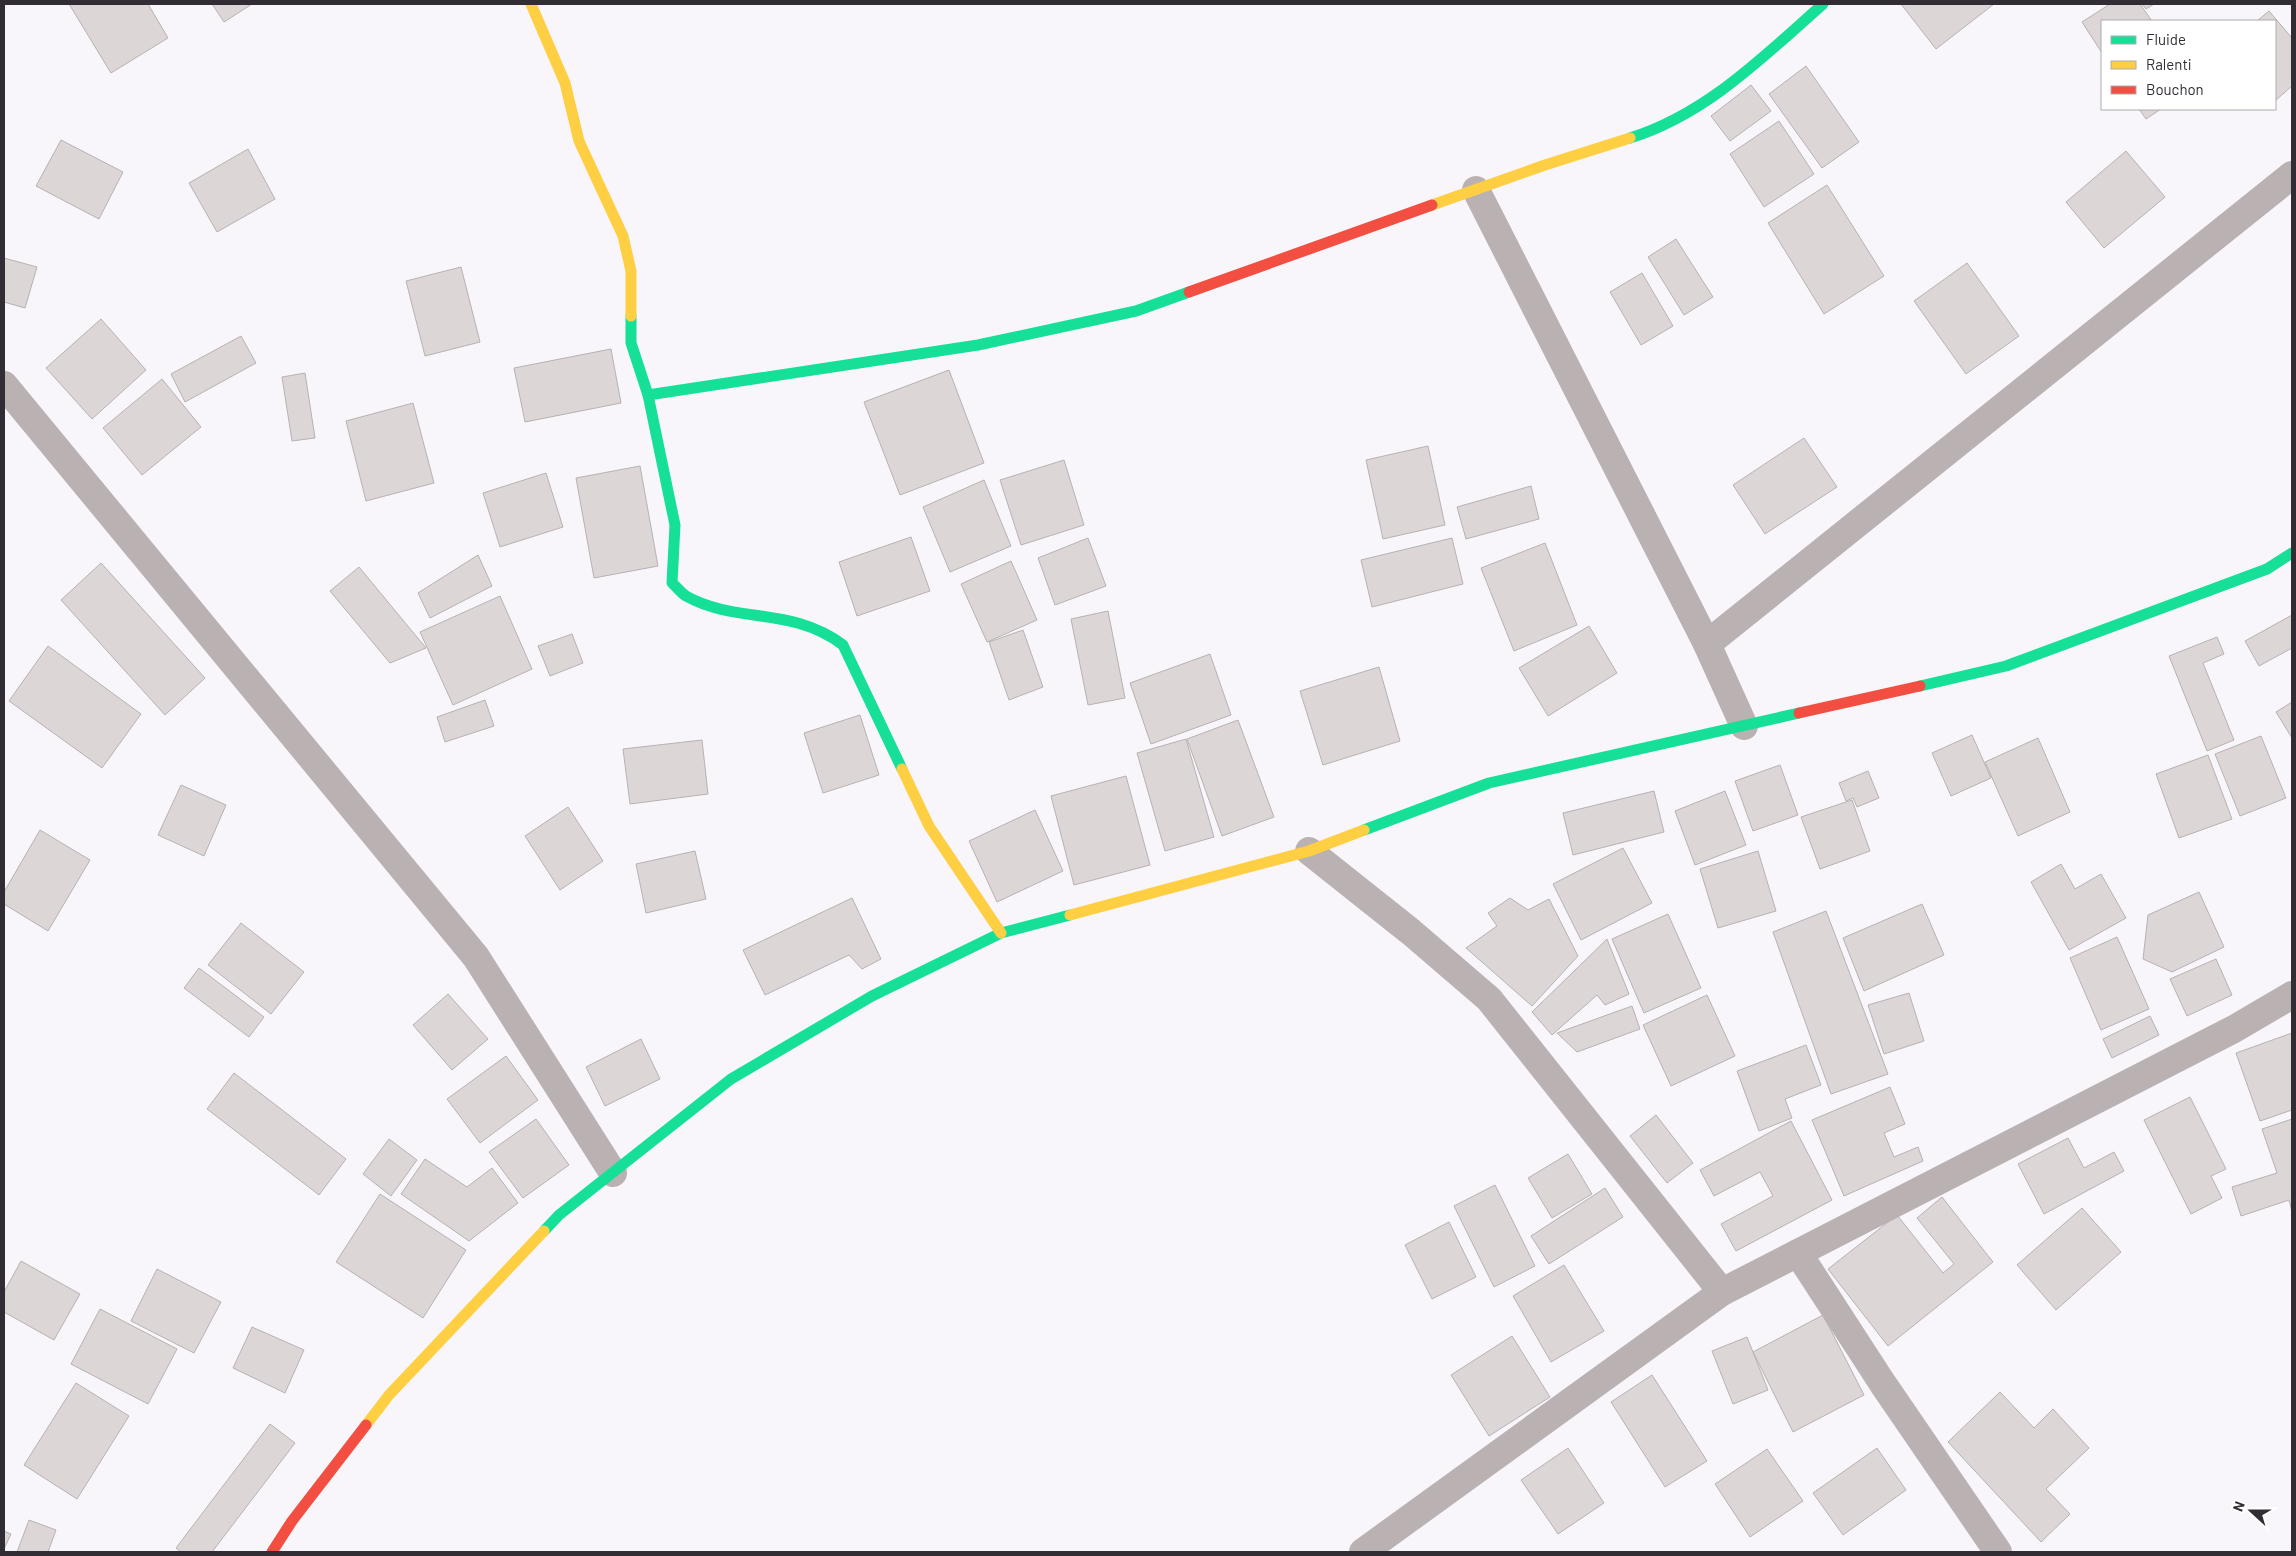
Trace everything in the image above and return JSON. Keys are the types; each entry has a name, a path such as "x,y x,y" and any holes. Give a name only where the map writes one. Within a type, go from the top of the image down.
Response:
{"street":[{"path":"531,4 566,83 579,140 623,236 631,271 631,343 648,395 675,525 672,582 685,595 703,603 801,623 831,633 843,645 930,826 1001,933"},
{"path":"648,395 978,345 1136,311 1545,165 1643,134 1688,112 1734,82 1823,4"},
{"path":"1707,644 2292,175"},
{"path":"1476,190 1707,644 1744,726"},
{"path":"4,385 476,957 612,1173"},
{"path":"272,1552 292,1521 389,1395 559,1215 731,1079 872,996 1001,933 1309,851 1488,783 2006,666 2267,569 2292,553"},
{"path":"1309,851 1411,932 1489,999 1722,1292"},
{"path":"1363,1552 1722,1292 2234,1029 2292,995"},
{"path":"1798,1253 1883,1384 1998,1552"}],"building":[{"path":"69,4 148,4 168,38 111,73"},
{"path":"212,4 252,4 224,22"},
{"path":"1901,4 1994,4 1936,49"},
{"path":"2110,4 2140,4 2151,20 2101,20 2101,51 2082,22"},
{"path":"2142,4 2154,4 2146,9"},
{"path":"2269,11 2292,38 2292,86 2276,100 2276,20 2258,20"},
{"path":"1806,66 1859,142 1822,168 1769,94"},
{"path":"1751,85 1771,111 1730,141 1711,116"},
{"path":"2140,110 2160,110 2146,119"},
{"path":"1779,121 1814,174 1764,207 1730,154"},
{"path":"61,140 123,172 99,219 36,186"},
{"path":"248,149 275,199 217,232 189,183"},
{"path":"2126,151 2165,197 2104,248 2066,202"},
{"path":"1827,185 1884,276 1824,314 1768,223"},
{"path":"1676,239 1713,297 1684,315 1648,257"},
{"path":"4,258 37,267 25,308 4,302"},
{"path":"1967,263 2019,336 1966,374 1914,301"},
{"path":"461,267 480,342 425,356 406,281"},
{"path":"1642,273 1673,326 1641,345 1610,292"},
{"path":"101,319 146,370 92,419 46,368"},
{"path":"241,336 256,363 185,402 171,374"},
{"path":"611,349 621,403 525,422 514,368"},
{"path":"949,370 984,463 900,495 864,402"},
{"path":"305,373 315,438 292,441 282,377"},
{"path":"162,379 201,427 142,475 103,428"},
{"path":"413,403 434,483 366,501 346,421"},
{"path":"1804,438 1837,487 1765,534 1733,485"},
{"path":"1428,446 1445,525 1383,539 1366,460"},
{"path":"1064,460 1084,525 1021,545 1000,480"},
{"path":"640,466 658,566 594,578 576,478"},
{"path":"546,473 563,527 500,547 483,493"},
{"path":"984,480 1011,546 950,572 923,507"},
{"path":"1531,486 1539,519 1466,539 1457,507"},
{"path":"911,537 930,591 857,616 839,562"},
{"path":"1088,538 1106,586 1055,605 1038,558"},
{"path":"1452,538 1463,584 1372,607 1361,560"},
{"path":"1545,543 1577,625 1514,651 1481,568"},
{"path":"478,555 492,586 430,618 418,593"},
{"path":"1011,561 1037,620 987,642 961,584"},
{"path":"101,563 205,678 165,715 61,600"},
{"path":"359,567 426,648 390,663 330,591"},
{"path":"500,596 532,669 453,705 420,632"},
{"path":"1108,611 1125,698 1088,705 1071,619"},
{"path":"2292,615 2292,648 2259,666 2245,641"},
{"path":"1589,626 1617,673 1548,716 1519,668"},
{"path":"1023,630 1043,687 1009,700 989,642"},
{"path":"572,634 583,663 550,676 538,646"},
{"path":"2217,637 2224,654 2203,663 2234,740 2207,751 2169,656"},
{"path":"48,646 141,714 102,768 9,701"},
{"path":"1210,654 1231,715 1151,744 1130,683"},
{"path":"1379,667 1400,741 1323,765 1300,691"},
{"path":"485,700 494,726 445,742 437,717"},
{"path":"2292,702 2292,738 2276,712"},
{"path":"860,715 879,775 823,793 804,733"},
{"path":"1238,720 1274,817 1222,836 1187,739"},
{"path":"1972,735 1991,778 1951,796 1932,753"},
{"path":"2261,736 2286,798 2240,816 2215,754"},
{"path":"2038,738 2070,812 2018,836 1985,762"},
{"path":"1186,739 1214,837 1165,851 1137,753"},
{"path":"702,740 708,794 630,804 623,749"},
{"path":"2208,755 2232,819 2179,838 2156,774"},
{"path":"1780,765 1798,815 1753,831 1735,781"},
{"path":"1868,771 1879,798 1857,807 1853,798 1846,801 1839,783"},
{"path":"1126,776 1150,865 1074,885 1051,796"},
{"path":"181,785 226,805 204,856 158,835"},
{"path":"1654,791 1664,832 1573,855 1563,813"},
{"path":"1725,791 1746,845 1695,865 1675,811"},
{"path":"1852,800 1870,851 1820,869 1801,817"},
{"path":"568,807 603,861 560,890 525,836"},
{"path":"1035,810 1063,871 997,902 969,841"},
{"path":"40,830 90,860 48,931 4,904 4,892"},
{"path":"1623,848 1652,903 1581,940 1553,884"},
{"path":"695,851 706,899 646,913 636,864"},
{"path":"1758,851 1776,911 1718,928 1700,869"},
{"path":"2061,864 2075,889 2101,874 2126,918 2069,950 2031,882"},
{"path":"2199,892 2224,947 2172,972 2143,959 2148,915"},
{"path":"852,898 881,959 862,969 849,955 765,995 743,950"},
{"path":"1510,898 1528,910 1549,899 1578,956 1532,1006 1466,948 1497,926 1488,913"},
{"path":"1922,904 1944,955 1864,991 1843,938"},
{"path":"1826,911 1888,1074 1831,1094 1773,932"},
{"path":"1668,914 1701,988 1644,1013 1612,939"},
{"path":"241,923 304,972 271,1014 208,965"},
{"path":"2117,937 2149,1009 2101,1030 2070,958"},
{"path":"1607,939 1629,994 1605,1005 1597,995 1552,1035 1532,1012"},
{"path":"2216,959 2232,995 2187,1016 2170,979"},
{"path":"199,968 264,1017 249,1037 184,988"},
{"path":"1909,993 1924,1041 1884,1054 1868,1005"},
{"path":"448,994 488,1039 452,1070 413,1025"},
{"path":"1707,995 1735,1056 1671,1086 1643,1025"},
{"path":"1632,1006 1640,1029 1577,1052 1557,1033"},
{"path":"2150,1016 2159,1035 2112,1058 2103,1039"},
{"path":"2292,1033 2292,1110 2260,1121 2236,1053"},
{"path":"641,1039 660,1079 605,1106 586,1067"},
{"path":"1806,1045 1821,1085 1785,1099 1792,1118 1759,1131 1737,1071"},
{"path":"506,1056 538,1100 480,1143 447,1099"},
{"path":"234,1073 346,1159 319,1195 207,1109"},
{"path":"1890,1087 1905,1124 1884,1133 1894,1157 1918,1147 1923,1161 1844,1196 1812,1120"},
{"path":"2190,1097 2226,1169 2211,1176 2222,1198 2191,1214 2144,1120"},
{"path":"1656,1115 1693,1163 1667,1183 1630,1136"},
{"path":"536,1119 569,1165 523,1198 489,1152"},
{"path":"2292,1119 2292,1212 2289,1200 2241,1216 2232,1187 2277,1173 2262,1129"},
{"path":"1791,1121 1832,1200 1736,1251 1721,1224 1773,1196 1760,1172 1714,1196 1700,1170"},
{"path":"2068,1138 2084,1168 2114,1152 2124,1171 2044,1214 2018,1164"},
{"path":"389,1139 417,1160 391,1196 363,1174"},
{"path":"1568,1154 1592,1194 1552,1218 1528,1178"},
{"path":"425,1159 467,1187 492,1168 518,1203 469,1241 401,1194"},
{"path":"1495,1185 1535,1266 1494,1287 1454,1206"},
{"path":"1605,1188 1623,1217 1549,1264 1531,1236"},
{"path":"380,1194 466,1250 423,1318 336,1262"},
{"path":"1942,1197 1993,1262 1888,1346 1828,1269 1897,1215 1943,1273 1954,1264 1917,1218"},
{"path":"2082,1208 2121,1252 2056,1310 2017,1265"},
{"path":"1449,1222 1476,1277 1432,1299 1405,1245"},
{"path":"21,1261 80,1294 54,1340 4,1312 4,1292"},
{"path":"1564,1265 1604,1331 1551,1362 1513,1296"},
{"path":"157,1269 221,1302 194,1353 131,1321"},
{"path":"100,1309 177,1349 148,1404 71,1364"},
{"path":"1823,1315 1864,1395 1793,1432 1753,1352"},
{"path":"252,1327 304,1350 285,1393 233,1368"},
{"path":"1512,1336 1550,1397 1489,1436 1451,1375"},
{"path":"1747,1337 1768,1390 1733,1404 1712,1351"},
{"path":"1652,1375 1707,1461 1665,1487 1611,1402"},
{"path":"76,1383 129,1416 77,1499 24,1465"},
{"path":"2000,1392 2034,1428 2053,1409 2089,1448 2046,1489 2070,1514 2041,1542 1948,1442"},
{"path":"270,1424 295,1443 212,1552 181,1552 176,1548"},
{"path":"1568,1448 1604,1503 1558,1534 1521,1480"},
{"path":"1877,1448 1906,1490 1843,1535 1813,1493"},
{"path":"1767,1449 1803,1501 1750,1537 1715,1484"},
{"path":"29,1520 56,1530 48,1552 17,1552"},
{"path":"4,1531 11,1534 4,1549"}],"traffic: fast":[{"path":"1630,138 1658,127 1709,99 1756,63 1823,4"},
{"path":"648,395 978,345 1136,311 1189,292"},
{"path":"631,316 631,343 648,395 675,525 672,583 686,596 705,605 804,625 823,633 843,645 902,769"},
{"path":"1920,686 2006,666 2267,569 2292,553"},
{"path":"1364,830 1489,783 1799,713"},
{"path":"544,1231 559,1215 731,1079 872,996 1001,933 1070,915"}],"traffic: slow":[{"path":"531,4 565,83 579,141 623,236 631,271 631,316"},
{"path":"1432,205 1545,165 1630,138"},
{"path":"902,769 929,826 1001,933"},
{"path":"1070,915 1309,851 1364,830"},
{"path":"366,1425 389,1395 544,1231"}],"traffic: jam":[{"path":"1189,292 1432,205"},
{"path":"1799,713 1920,686"},
{"path":"272,1552 292,1521 366,1425"}]}
